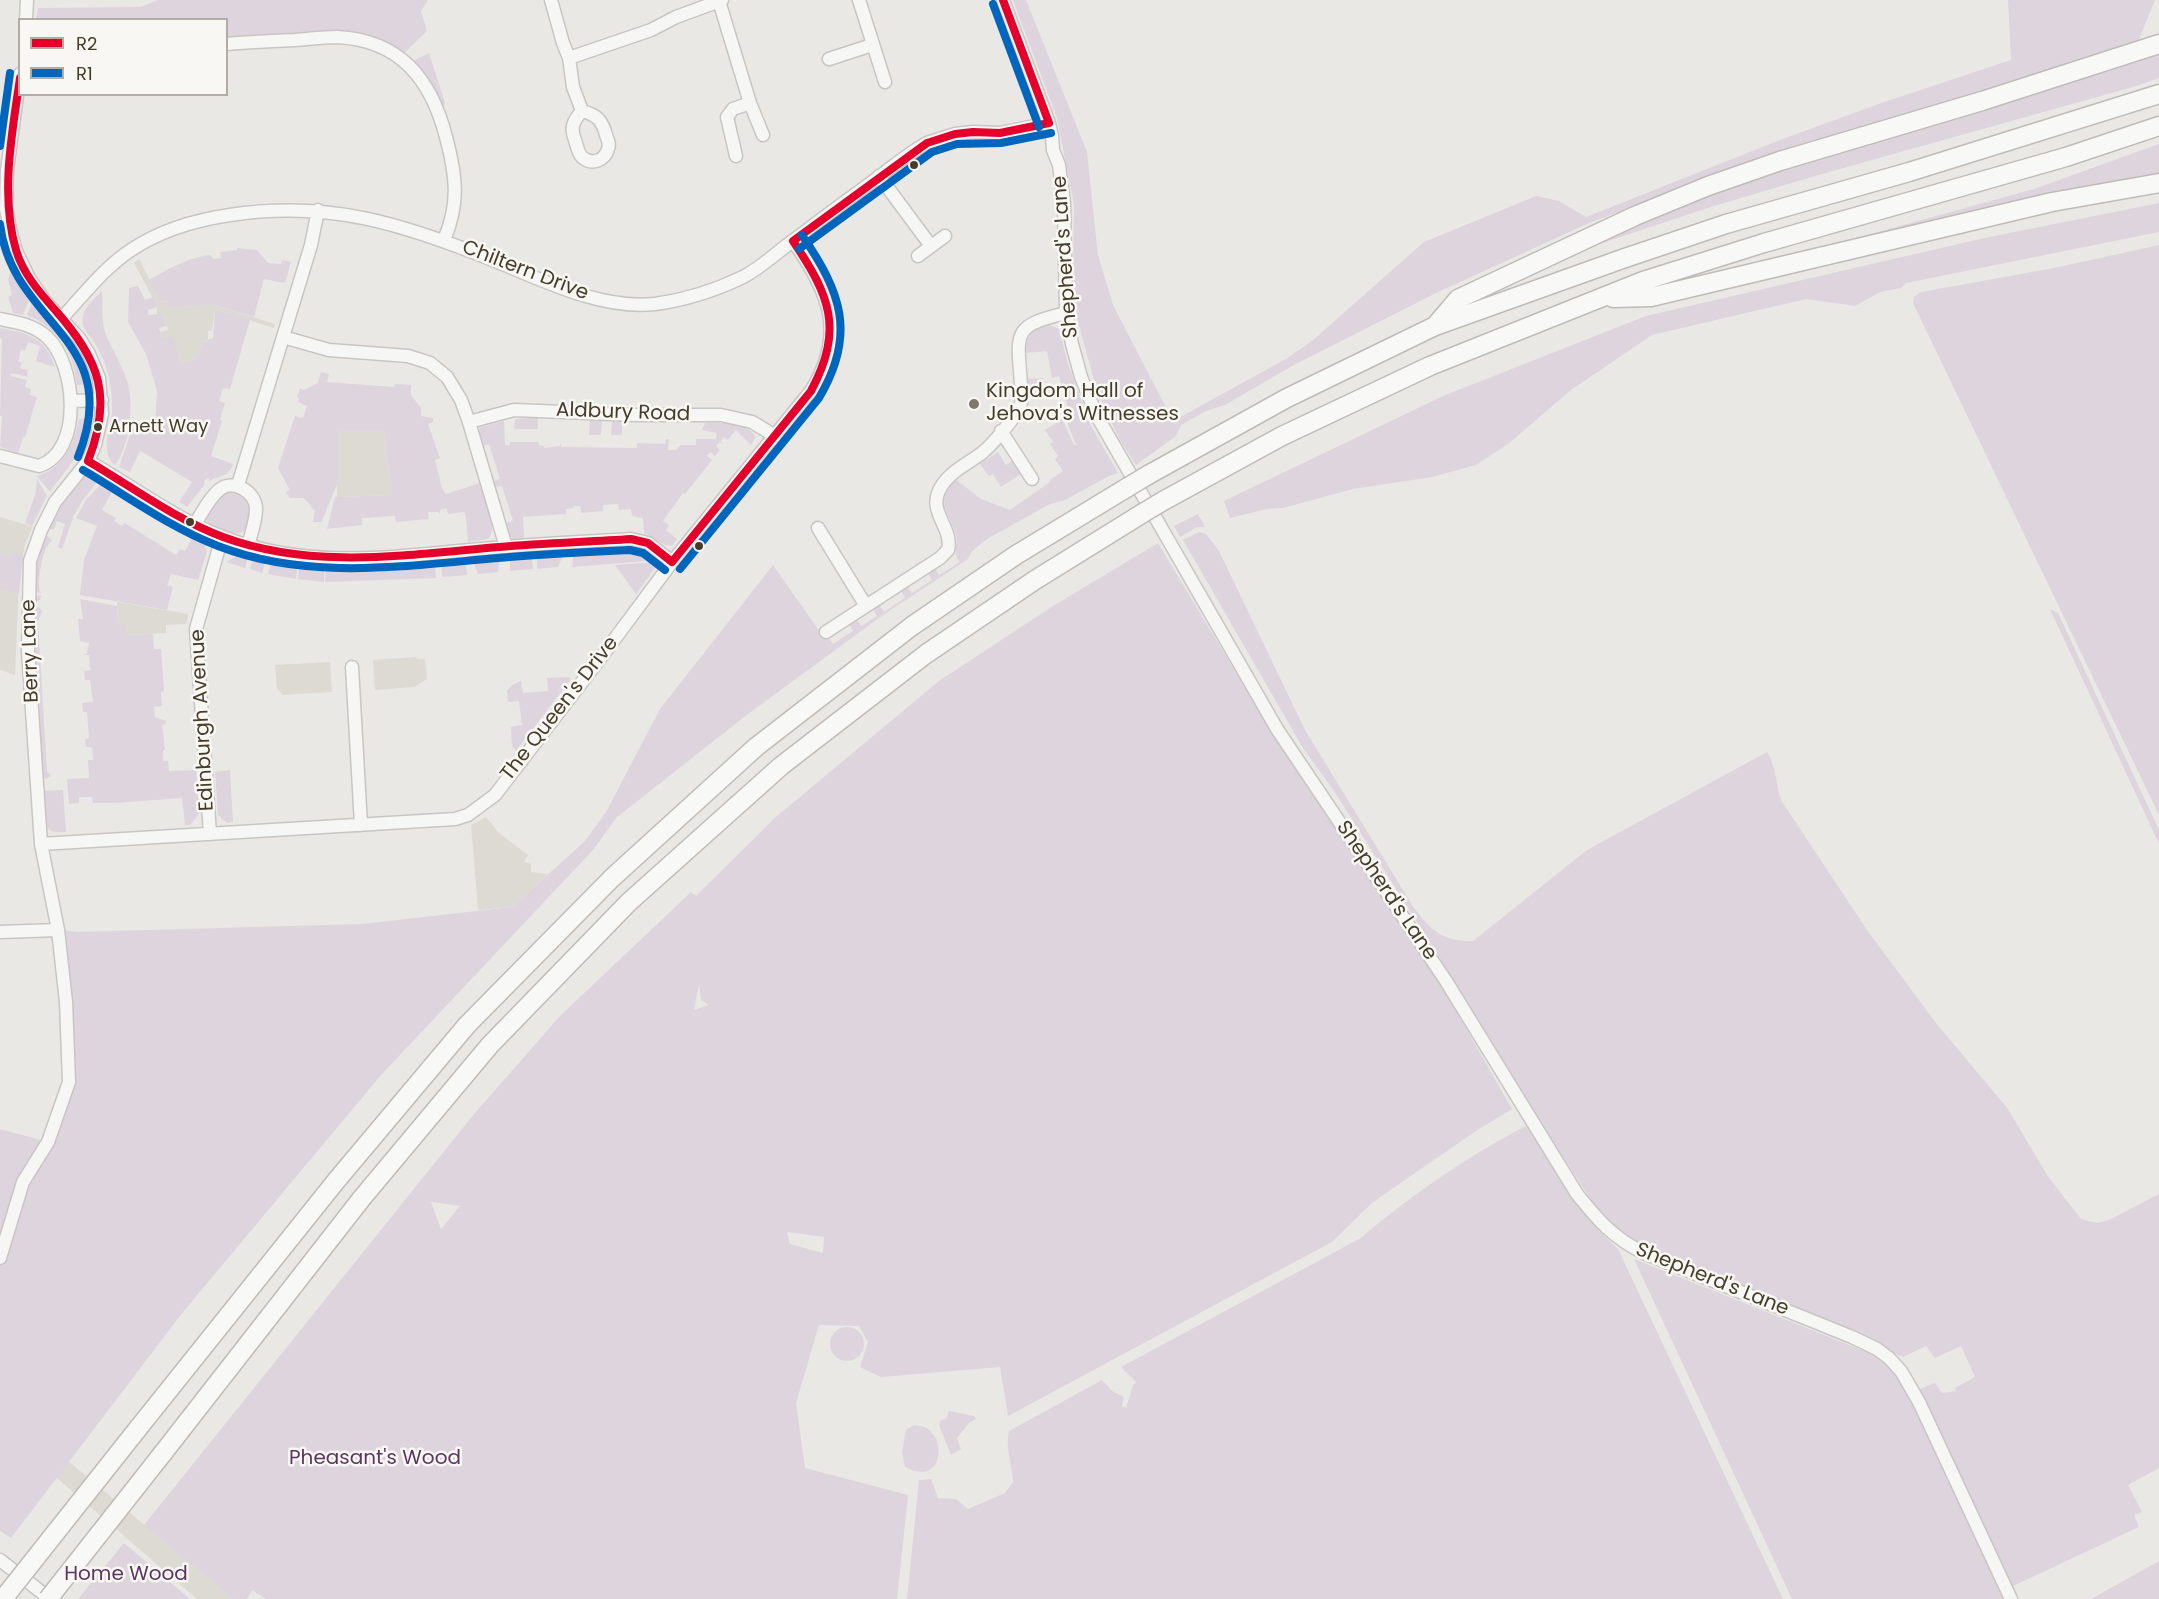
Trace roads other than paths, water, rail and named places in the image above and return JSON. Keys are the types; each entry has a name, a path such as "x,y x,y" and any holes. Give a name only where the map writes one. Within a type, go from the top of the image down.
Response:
{"highway":[{"path":"1435,326 1458,299 1635,216 1708,186 1780,161 1982,101 2159,44"},
{"path":"3,1599 336,1180 467,1025 612,878 756,747 912,626 1016,555 1128,487 1287,398 1435,326 1726,224 1909,172 2159,94"},
{"path":"49,1599 362,1198 490,1045 628,902 781,766 926,654 1035,580 1164,501 1282,436 1430,366 1643,281 1764,243 2066,157 2159,126"},
{"path":"1598,299 1651,297 2052,202 2159,183"}],"street":[{"path":"26,18 27,0"},
{"path":"551,0 569,58 570,77 582,111"},
{"path":"859,0 885,82"},
{"name":"Shepherd's Lane","path":"1003,0 1049,123 1053,150 1059,165 1064,203 1066,313 1081,377 1097,416 1277,729 1446,981 1577,1194 1604,1227 1627,1245 1852,1337 1889,1358 1910,1383 2011,1599"},
{"path":"569,58 651,30 676,17 721,1 750,103 763,135"},
{"path":"228,44 336,37 365,41 379,46 406,62 426,86 434,100 452,159 456,188 455,210 444,240"},
{"path":"829,59 872,45"},
{"name":"Berry Lane","path":"0,1258 23,1182 48,1142 69,1082 68,1019 58,930 41,844 28,651 30,561 41,530 55,502 88,461 100,428 102,400 99,378 89,354 63,318 44,300 29,278 16,251 6,209 7,170 18,90"},
{"path":"736,156 727,117 733,108 750,103"},
{"name":"Chiltern Drive","path":"63,318 96,280 120,258 148,239 168,230 220,216 258,211 318,210 389,223 444,240 570,291 609,301 646,305 684,298 726,285 745,276 913,151 942,136 973,132 1000,133 1049,123"},
{"path":"879,176 931,246"},
{"path":"238,485 311,245 318,210"},
{"path":"918,256 945,236"},
{"name":"The Queen's Drive","path":"41,844 455,819 468,815 495,795 672,562 818,380 825,366 831,324 826,297 793,241"},
{"path":"826,632 946,553 949,540 936,501 942,485 952,474 982,453 1021,403 1018,350 1021,336 1029,324 1066,313"},
{"path":"0,319 33,328 45,335 54,345 64,365 72,401 71,420 54,458 39,466 0,456"},
{"path":"283,337 329,350 408,356 430,363 447,377 469,422 506,547"},
{"path":"72,401 102,400"},
{"name":"Aldbury Road","path":"469,422 514,410 637,415 721,415 752,422 775,436"},
{"path":"1001,431 1032,479"},
{"path":"88,461 195,524 222,537 248,546 296,556 364,560 506,547 631,539 648,543 672,562"},
{"path":"195,524 220,488 238,485 256,505 248,546"},
{"path":"818,528 866,606"},
{"name":"Edinburgh Avenue","path":"210,834 196,629 222,537"},
{"path":"352,667 361,825"},
{"path":"0,932 58,930"},
{"path":"0,1560 49,1599"}],"place":[{"name":"Kingdom Hall of Jehova's Witnesses","path":"974,404"},
{"name":"Arnett Way","path":"98,427"}],"park label":[{"name":"Pheasant's Wood","path":"375,1459"},
{"name":"Home Wood","path":"126,1575"}]}
